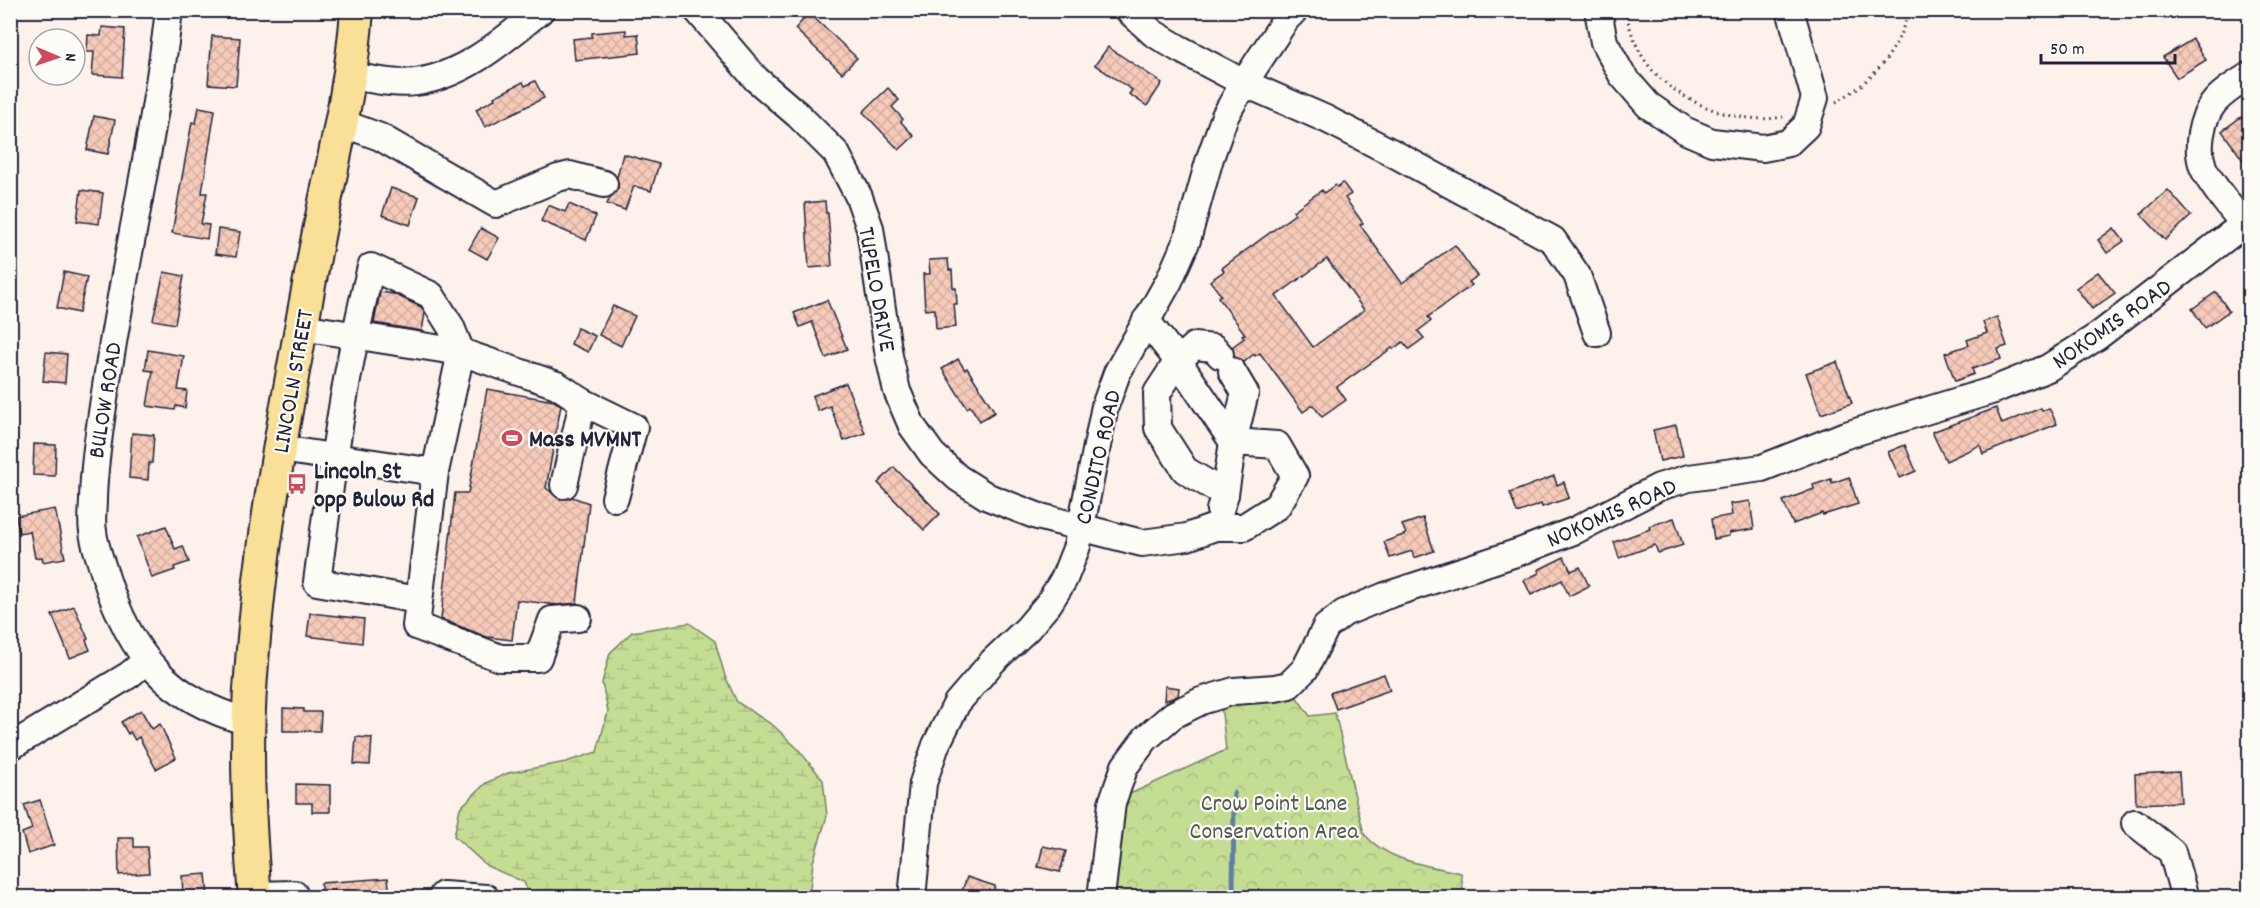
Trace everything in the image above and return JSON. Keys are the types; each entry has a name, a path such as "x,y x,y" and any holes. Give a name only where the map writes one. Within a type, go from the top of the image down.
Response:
{"main road":[{"name":"LINCOLN STREET","path":"255,896 248,811 249,722 252,658 265,531 317,238 351,76 357,10"}],"street":[{"name":"BULOW ROAD","path":"169,10 162,71 123,283 94,467 93,531 112,598 126,628 146,661 170,684 194,701 224,715 249,722"},
{"path":"351,76 387,82 416,82 457,70 500,44 541,10"},
{"name":"TUPELO DRIVE","path":"698,10 756,79 798,115 836,153 860,197 870,228 889,356 897,391 912,426 932,454 958,477 988,497 1037,516 1142,543 1187,537 1215,527 1244,527 1277,506 1295,476 1277,445 1233,442"},
{"path":"1128,10 1153,33 1244,82 1326,119 1389,151 1553,240 1577,275 1597,333"},
{"name":"CONDITO ROAD","path":"912,897 923,783 936,745 957,703 993,661 1027,629 1049,603 1064,579 1077,546 1105,406 1117,373 1169,280 1187,240 1210,158 1225,116 1244,82 1295,10"},
{"path":"1598,10 1604,42 1622,75 1648,105 1684,130 1713,142 1763,148 1788,143 1806,126 1815,98 1790,10"},
{"path":"2247,228 2204,167 2199,147 2201,132 2212,105 2228,89 2250,75"},
{"path":"342,123 380,137 496,204 548,182 570,176 604,184"},
{"name":"NOKOMIS ROAD","path":"1101,897 1115,792 1125,766 1146,738 1173,716 1200,701 1234,691 1289,685 1305,669 1326,627 1344,613 1385,596 1522,551 1576,530 1659,487 1695,477 1741,473 1762,468 1826,442 1982,394 2048,368 2098,336 2247,228"},
{"path":"418,600 317,582 354,335 371,267 431,295 451,327 461,352 435,472 416,626 500,658 538,658 552,620 578,618"},
{"path":"1146,320 1178,361 1233,442"},
{"path":"301,327 461,352 557,385 584,402 634,427 615,498"},
{"path":"1215,527 1225,494 1233,442 1245,393 1214,348 1194,346 1178,361 1157,393 1158,428 1185,470 1225,494"},
{"path":"564,484 584,402"},
{"path":"280,449 435,472"},
{"path":"10,747 129,675 146,661"},
{"path":"2135,824 2172,852 2185,897"},
{"path":"255,896 294,894 294,897"},
{"path":"443,897 443,895 486,897"}],"path":[{"path":"1625,10 1634,40 1647,63 1663,81 1708,108 1752,118 1779,118 1811,112 1854,92 1877,72 1894,49 1908,10"}],"green space":[{"path":"689,623 715,641 725,676 737,702 774,726 798,749 823,780 827,816 813,862 809,897 530,897 524,882 487,866 454,836 460,808 486,783 508,773 566,762 597,752 608,711 602,683 610,653 632,632"},
{"name":"Crow Point Lane Conservation Area","path":"1295,695 1310,716 1335,713 1364,834 1384,851 1396,857 1461,873 1464,897 1101,898 1119,799 1226,750 1221,704"}],"building":[{"path":"809,13 857,58 842,73 795,29"},
{"path":"102,27 125,29 122,77 92,75 94,52 87,52 88,35 101,36"},
{"path":"626,30 626,35 638,34 640,53 575,60 573,39 592,37 592,33"},
{"path":"212,36 240,38 236,86 208,84"},
{"path":"2193,39 2206,60 2177,78 2163,57"},
{"path":"1108,47 1162,83 1147,106 1129,94 1132,90 1095,65"},
{"path":"535,81 544,98 485,127 476,109 523,82 525,86"},
{"path":"888,88 899,100 892,107 903,119 901,122 914,136 899,150 863,112"},
{"path":"199,107 215,110 202,193 207,193 201,224 209,225 207,239 172,233 192,122 196,123"},
{"path":"94,116 115,120 108,154 87,150"},
{"path":"2241,117 2250,129 2250,170 2222,131"},
{"path":"623,154 659,164 651,191 634,186 625,210 607,204 618,188 617,177"},
{"path":"1343,183 1351,194 1345,198 1363,223 1360,225 1402,283 1455,245 1477,276 1469,282 1472,285 1428,317 1431,321 1418,331 1424,338 1409,349 1403,342 1392,348 1337,387 1346,400 1322,417 1313,405 1303,412 1260,353 1255,356 1254,354 1244,362 1234,357 1232,347 1244,338 1242,335 1245,334 1218,297 1221,295 1210,281 1224,271 1222,268 1295,214 1293,211 1322,190 1324,193 1335,185 1337,187","holes":["1327,259 1364,310 1313,347 1276,296"]},
{"path":"391,188 419,197 410,225 382,215"},
{"path":"81,190 103,193 99,224 77,221"},
{"path":"2168,190 2191,216 2165,240 2141,214"},
{"path":"825,201 832,266 809,268 805,203"},
{"path":"569,204 596,216 586,240 541,221 548,205 565,212"},
{"path":"481,228 499,238 487,259 469,249"},
{"path":"2114,228 2124,241 2107,253 2098,240"},
{"path":"218,229 240,232 236,257 215,254"},
{"path":"948,259 949,270 952,270 953,288 956,288 957,304 954,304 956,327 936,329 935,309 925,310 923,274 930,274 929,260"},
{"path":"64,272 87,277 79,313 57,308"},
{"path":"164,272 184,276 175,324 153,320"},
{"path":"2098,272 2115,293 2092,309 2076,288"},
{"path":"380,292 394,294 421,307 425,313 422,331 374,323"},
{"path":"2216,292 2229,311 2205,328 2192,309"},
{"path":"827,300 847,349 826,358 812,322 800,327 794,313"},
{"path":"613,306 635,316 621,346 599,335"},
{"path":"1997,317 2007,346 1998,349 2001,359 1972,369 1974,374 1955,381 1945,353 1969,345 1967,340 1987,333 1983,322"},
{"path":"577,328 595,336 588,352 571,344"},
{"path":"148,350 184,356 178,390 187,391 185,408 176,406 175,410 147,406 153,371 145,370"},
{"path":"46,352 67,354 65,383 43,381"},
{"path":"958,359 965,370 967,368 995,412 980,421 970,406 967,408 942,369"},
{"path":"1837,362 1852,403 1821,414 1806,373"},
{"path":"846,383 865,433 844,441 830,406 818,411 812,396"},
{"name":"Mass MVMNT","path":"487,389 554,401 561,405 546,488 560,499 572,497 589,503 577,603 557,605 517,600 512,640 487,637 441,619 455,493 468,493"},
{"path":"1996,408 2002,424 2041,408 2042,411 2049,408 2057,424 1983,454 1980,445 1946,461 1932,432"},
{"path":"1676,425 1683,456 1660,461 1653,430"},
{"path":"132,433 154,435 148,480 129,478"},
{"path":"34,444 56,445 55,476 33,475"},
{"path":"1905,445 1916,471 1900,478 1888,452"},
{"path":"894,467 940,514 924,530 878,483"},
{"path":"1554,476 1557,485 1564,482 1569,498 1542,507 1541,504 1517,513 1510,493"},
{"path":"1849,477 1858,504 1823,515 1822,513 1793,524 1783,501 1814,489 1813,485 1831,479 1832,483"},
{"path":"1750,501 1754,529 1729,533 1729,536 1714,539 1711,519 1732,515 1730,504"},
{"path":"55,509 65,558 43,562 42,557 35,558 30,531 19,533 16,516"},
{"path":"1423,518 1434,551 1414,558 1412,551 1390,558 1384,542 1406,534 1402,525"},
{"path":"1674,518 1683,545 1658,553 1655,545 1619,558 1614,542 1650,529 1649,526"},
{"path":"166,526 175,549 183,546 189,562 152,578 137,537"},
{"path":"1564,557 1571,571 1580,567 1589,586 1569,596 1562,580 1531,595 1524,580"},
{"path":"74,606 88,639 86,640 90,650 70,658 52,615"},
{"path":"310,613 364,619 362,643 307,636"},
{"path":"1384,674 1390,690 1336,709 1330,693"},
{"path":"1165,686 1179,688 1178,696 1164,701"},
{"path":"283,708 321,712 320,731 283,731"},
{"path":"141,710 152,729 160,724 176,758 156,769 139,737 135,740 130,732 128,734 121,722"},
{"path":"356,737 372,738 370,765 354,764"},
{"path":"2179,772 2181,802 2136,804 2135,774"},
{"path":"296,784 330,785 330,812 312,812 312,803 296,803"},
{"path":"40,800 54,845 28,854 22,833 32,829 24,805"},
{"path":"118,838 134,838 134,847 147,847 149,873 119,875"},
{"path":"1043,846 1066,851 1060,872 1038,867"},
{"path":"206,874 208,897 183,897 182,876"},
{"path":"967,877 995,886 992,897 965,897 967,893 962,891"},
{"path":"388,878 390,897 321,897 321,883"}],"waterway":[{"path":"1233,898 1234,793"}],"place":[{"name":"Mass MVMNT","path":"512,438"},
{"name":"Lincoln St opp Bulow Rd","path":"297,484"}]}
